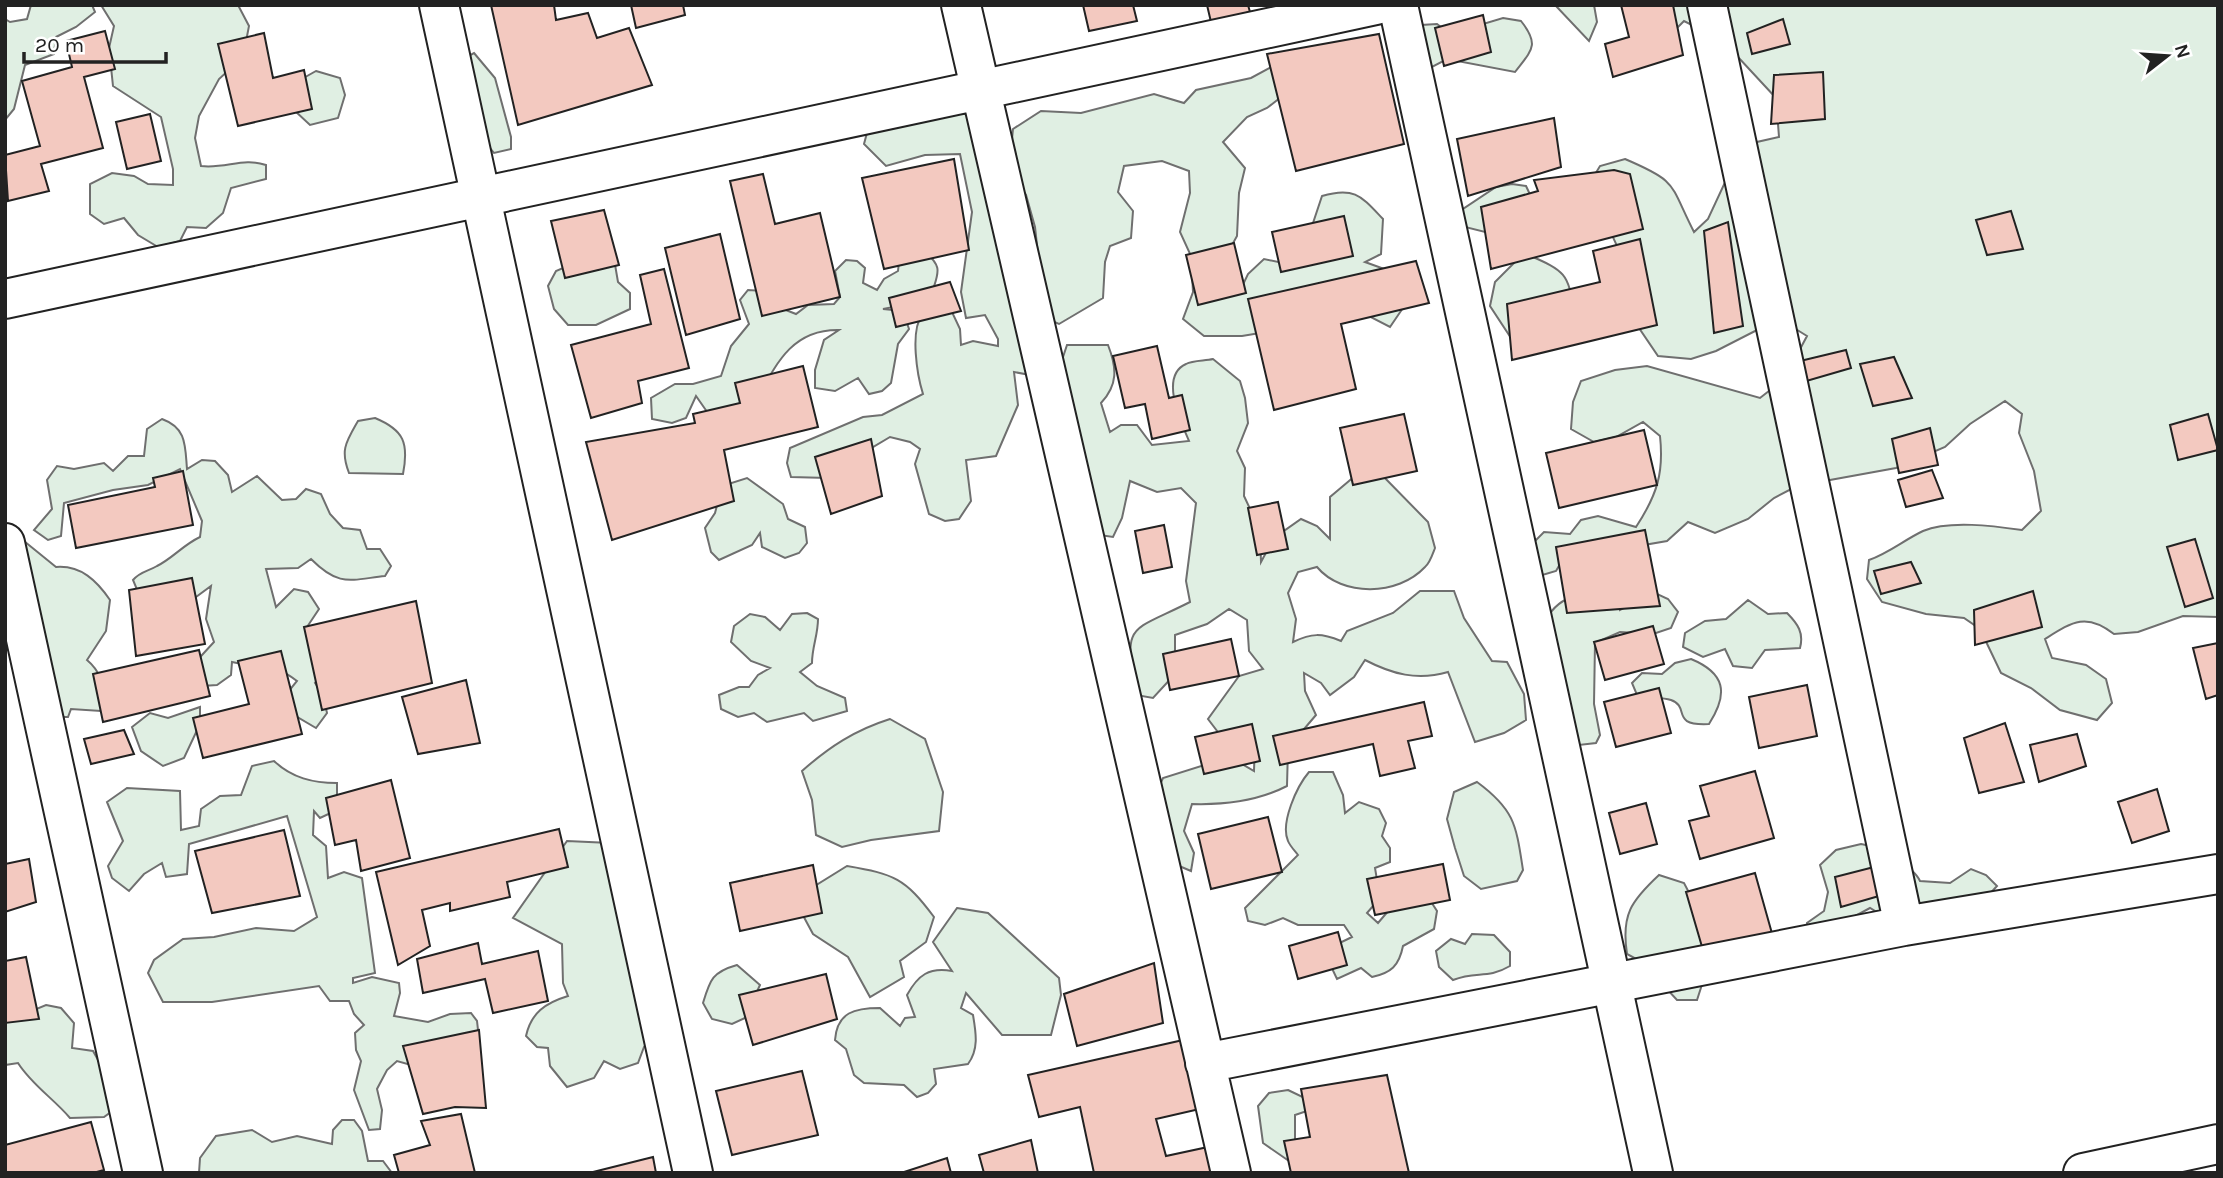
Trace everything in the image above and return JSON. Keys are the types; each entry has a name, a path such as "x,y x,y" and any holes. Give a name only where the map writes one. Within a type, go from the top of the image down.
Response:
{"street":[{"path":"439,5 693,1173"},
{"path":"961,5 1231,1173"},
{"path":"5,299 1376,5"},
{"path":"1398,5 1653,1173"},
{"path":"1707,5 1904,926"},
{"path":"5,544 143,1173"},
{"path":"1206,1063 1904,926 2218,874"},
{"path":"2083,1173 2218,1144"}],"green space":[{"path":"31,5 92,5 95,12 76,27 56,37 54,54 25,65 14,109 5,120 5,19 10,22 27,19"},
{"path":"101,5 238,5 249,26 243,57 219,79 199,116 195,138 201,166 258,163 266,165 266,179 231,188 223,213 206,228 187,227 180,241 158,247 138,235 124,218 104,224 90,214 90,184 112,173 134,176 148,184 173,185 173,169 161,117 113,86 109,48 114,26"},
{"path":"1555,5 1594,5 1597,22 1589,41"},
{"path":"1644,5 2218,5 2218,617 2183,616 2138,632 2114,634 2095,623 2079,622 2045,639 2052,658 2086,665 2106,679 2112,703 2097,720 2060,710 2031,688 2001,673 1980,629 1964,618 1926,614 1882,602 1867,579 1869,560 1923,531 1958,525 2022,530 2041,511 2034,471 2019,433 2022,414 2005,401 1970,424 1945,447 1896,468 1797,486 1774,498 1748,519 1715,533 1688,522 1667,541 1563,559 1556,571 1539,576 1533,543 1544,532 1570,534 1581,520 1598,516 1636,527 1654,494 1660,473 1660,436 1643,422 1616,437 1594,442 1571,429 1573,402 1581,381 1615,370 1647,366 1760,398 1784,379 1807,336 1786,323 1757,330 1716,351 1691,359 1658,356 1637,325 1618,248 1606,222 1585,191 1600,166 1625,159 1664,179 1675,193 1694,232 1708,219 1727,178 1757,142 1779,137 1776,98 1738,57 1710,34 1684,21 1661,44"},
{"path":"1503,18 1521,21 1532,42 1529,53 1515,72 1447,59 1432,67 1417,63 1421,25 1437,24 1450,34"},
{"path":"474,53 495,78 511,137 511,149 494,153 479,134 463,59"},
{"path":"1275,65 1285,94 1267,108 1247,117 1223,142 1245,168 1239,193 1237,236 1216,274 1239,293 1248,274 1264,259 1283,263 1311,229 1322,196 1350,193 1363,199 1383,219 1381,254 1365,262 1390,271 1405,305 1390,327 1367,315 1242,336 1204,336 1183,319 1193,292 1191,256 1180,232 1190,193 1189,171 1162,161 1124,166 1118,192 1133,211 1131,238 1110,246 1105,262 1103,298 1059,324 1045,318 1035,227 1026,195 1009,170 1013,129 1041,111 1081,113 1154,94 1184,103 1196,90 1251,78"},
{"path":"316,71 340,78 345,95 338,118 310,125 294,110 293,84"},
{"path":"944,111 978,116 1030,375 1014,372 1018,405 996,456 966,460 971,501 959,519 945,521 929,514 915,464 920,449 910,442 890,437 873,447 840,458 828,478 791,477 787,463 790,448 863,417 882,415 923,394 915,342 918,322 922,315 952,312 960,329 961,345 973,341 998,346 998,339 985,315 966,318 961,292 972,212 960,154 925,155 886,166 864,144 868,129"},
{"path":"1512,184 1526,186 1534,203 1489,233 1465,227 1460,211 1496,187"},
{"path":"612,247 618,282 630,293 630,309 596,325 568,325 554,309 548,286 556,271"},
{"path":"922,250 935,262 937,278 930,300 883,309 903,311 909,329 898,344 891,383 882,391 869,394 858,378 835,391 815,388 815,370 824,340 839,330 821,332 806,337 784,355 751,410 710,416 696,396 686,418 672,423 652,419 651,398 675,384 693,384 721,376 731,346 749,324 740,300 748,290 765,291 773,305 796,314 808,305 834,304 840,297 835,271 846,260 857,261 865,268 863,283 877,290 884,279 898,271 900,252"},
{"path":"1524,253 1547,263 1561,273 1570,288 1573,312 1511,338 1490,306 1495,282"},
{"path":"1067,345 1108,345 1114,376 1111,390 1101,403 1110,432 1121,425 1137,425 1152,445 1189,441 1177,411 1173,389 1178,370 1186,364 1213,359 1240,381 1248,423 1237,451 1245,468 1244,496 1260,530 1261,562 1274,538 1301,519 1317,526 1330,539 1330,497 1362,470 1379,472 1428,522 1435,548 1430,561 1414,577 1386,588 1355,588 1341,584 1317,567 1298,572 1288,593 1296,619 1293,642 1317,635 1341,641 1347,631 1393,613 1420,591 1454,591 1464,618 1492,661 1507,662 1524,694 1526,720 1504,733 1475,742 1448,672 1426,676 1405,675 1365,660 1354,677 1330,695 1321,683 1304,673 1305,691 1316,715 1288,748 1287,786 1241,801 1192,804 1184,831 1194,853 1191,871 1172,863 1158,789 1163,778 1230,757 1254,771 1255,740 1224,740 1208,719 1239,676 1263,669 1249,651 1247,620 1229,609 1207,624 1175,635 1175,674 1153,698 1136,695 1130,654 1135,632 1154,619 1190,602 1186,581 1196,503 1181,488 1157,492 1130,481 1122,518 1113,537 1093,534 1061,363"},
{"path":"375,418 392,427 402,439 405,454 403,474 349,473 345,452 350,435 358,421"},
{"path":"162,419 176,427 183,439 187,469 202,460 215,461 228,475 232,492 257,476 282,500 296,499 306,489 321,494 330,514 343,528 360,530 367,549 380,549 391,566 385,576 353,580 329,574 311,559 298,568 266,569 276,607 294,589 308,592 319,609 307,627 328,670 315,683 323,695 327,713 316,728 289,712 284,697 297,681 281,671 232,662 231,675 217,685 202,686 191,667 214,642 206,619 211,586 196,597 138,592 133,580 136,577 163,563 200,537 202,521 180,469 148,485 113,490 64,503 61,536 48,540 34,530 52,509 47,480 57,466 74,469 104,463 113,471 128,456 144,456 147,429"},
{"path":"747,478 783,504 788,519 805,527 807,543 799,553 785,558 762,547 760,533 752,545 719,560 711,552 705,528 715,513 722,486"},
{"path":"19,537 56,567 73,569 87,576 110,600 106,631 87,660 98,673 104,688 107,700 101,711 71,709 68,717 55,717"},
{"path":"1616,591 1620,610 1653,592 1668,599 1678,612 1671,628 1653,634 1620,632 1595,643 1594,704 1600,735 1596,743 1579,745 1544,624 1550,613 1565,600 1583,594"},
{"path":"1748,600 1768,614 1787,613 1799,629 1800,648 1765,650 1752,668 1733,666 1725,649 1703,657 1683,647 1685,633 1705,621 1726,619"},
{"path":"807,613 818,619 818,625 812,663 800,672 817,686 845,698 847,711 813,721 804,713 767,722 754,713 738,717 721,709 719,695 739,687 749,687 758,675 770,668 751,661 731,642 734,626 750,614 765,617 780,630 792,614"},
{"path":"1691,659 1711,671 1720,685 1719,703 1709,724 1689,722 1682,715 1677,703 1671,700 1637,695 1632,683 1642,673 1662,674 1675,663"},
{"path":"200,707 200,724 184,758 163,766 141,751 132,727 150,713 168,718"},
{"path":"890,719 925,739 943,792 939,831 871,840 842,847 816,835 812,800 802,771 843,740"},
{"path":"274,761 288,772 303,778 337,783 337,810 320,818 314,811 313,835 326,846 328,878 344,872 362,878 375,973 353,978 353,983 372,977 399,983 400,993 394,1016 428,1022 450,1014 471,1013 477,1021 480,1048 411,1065 397,1061 387,1070 377,1089 382,1110 380,1129 369,1130 354,1090 361,1061 356,1050 355,1033 364,1025 354,1014 349,1001 330,1001 319,986 212,1002 163,1002 148,973 154,960 183,939 214,937 256,928 294,931 317,917 287,816 189,844 187,874 166,877 162,863 144,874 129,891 112,878 108,866 123,841 107,802 127,788 180,791 181,830 199,826 201,809 220,796 241,795 252,766"},
{"path":"1309,772 1333,772 1343,795 1345,813 1359,802 1379,809 1386,823 1382,836 1390,848 1390,862 1375,868 1380,898 1367,913 1378,923 1401,896 1426,894 1437,911 1434,929 1403,946 1396,964 1379,975 1372,977 1361,968 1337,979 1328,960 1327,949 1352,937 1344,925 1298,925 1283,918 1265,925 1248,921 1245,908 1298,855 1288,841 1286,825 1295,795"},
{"path":"1477,782 1499,801 1512,820 1523,870 1517,881 1481,889 1464,876 1447,819 1454,792"},
{"path":"567,841 610,843 656,1032 644,1047 638,1063 620,1069 604,1061 594,1078 567,1087 550,1066 548,1048 537,1047 526,1036 531,1021 540,1010 568,996 563,983 562,944 513,918"},
{"path":"1861,844 1894,858 1910,869 1920,881 1950,883 1971,869 1986,875 1997,886 1986,898 1880,914 1870,908 1809,941 1807,923 1824,911 1828,892 1820,865 1836,850"},
{"path":"847,866 888,875 897,880 915,894 934,917 926,942 900,961 904,977 870,997 848,957 813,934 799,908 810,889"},
{"path":"1659,875 1684,883 1695,904 1708,966 1697,1000 1677,1000 1642,962 1627,954 1626,929 1630,910 1641,893"},
{"path":"957,908 988,913 1059,978 1061,995 1051,1035 1002,1035 966,993 961,1008 973,1015 976,1034 974,1053 968,1064 934,1069 936,1084 928,1093 917,1097 904,1085 864,1083 854,1075 846,1049 835,1040 839,1023 855,1011 871,1008 880,1008 900,1026 905,1018 915,1017 907,995 915,982 925,974 937,970 952,971 933,942"},
{"path":"1472,934 1494,935 1510,952 1510,966 1494,973 1453,980 1439,967 1436,951 1451,939 1465,944"},
{"path":"737,965 760,985 745,1018 732,1024 712,1019 703,1003 710,983 717,974"},
{"path":"46,1005 61,1008 74,1023 72,1048 93,1051 106,1074 115,1109 104,1117 70,1118 18,1063 5,1065 5,1022"},
{"path":"1288,1090 1309,1100 1307,1111 1295,1115 1295,1145 1289,1161 1263,1143 1258,1106 1269,1093"},
{"path":"342,1120 354,1120 362,1131 368,1161 383,1161 392,1173 199,1173 200,1158 216,1136 252,1130 272,1142 297,1136 332,1144 333,1130"}],"building":[{"path":"491,5 554,5 556,20 588,13 597,38 629,28 652,85 518,125"},
{"path":"631,5 683,5 685,15 636,28"},
{"path":"1083,5 1133,5 1137,21 1089,31"},
{"path":"1207,5 1248,5 1250,12 1211,22"},
{"path":"1621,5 1673,5 1683,55 1613,77 1605,44 1629,37"},
{"path":"1483,15 1491,52 1444,66 1435,28"},
{"path":"1783,19 1790,44 1752,54 1747,33"},
{"path":"105,31 115,69 84,77 103,148 41,164 49,191 8,201 5,155 40,146 22,81 72,67 66,41"},
{"path":"264,33 273,78 304,70 312,109 238,126 218,44"},
{"path":"1379,34 1404,144 1296,171 1267,54"},
{"path":"1823,72 1825,119 1771,124 1774,75"},
{"path":"150,114 161,161 127,169 116,122"},
{"path":"1554,118 1561,167 1468,196 1457,139"},
{"path":"954,159 969,250 884,269 862,178"},
{"path":"1614,170 1630,174 1643,229 1491,269 1481,207 1538,191 1534,180"},
{"path":"763,174 775,224 820,213 840,297 762,316 730,181"},
{"path":"604,210 619,265 565,278 551,221"},
{"path":"2011,211 2023,249 1987,255 1976,220"},
{"path":"1344,216 1353,256 1281,272 1272,232"},
{"path":"1728,222 1743,326 1714,333 1704,231"},
{"path":"720,234 740,319 686,335 665,248"},
{"path":"1640,239 1657,325 1512,360 1507,304 1600,282 1593,251"},
{"path":"1234,243 1246,293 1198,305 1186,255"},
{"path":"1416,261 1429,303 1341,324 1356,389 1274,410 1248,299"},
{"path":"664,269 689,368 638,381 642,403 591,418 571,345 651,324 640,275"},
{"path":"950,282 961,311 896,327 889,298"},
{"path":"1157,346 1169,398 1182,395 1190,430 1152,439 1145,404 1125,408 1113,356"},
{"path":"1846,350 1851,368 1803,382 1800,361"},
{"path":"1894,357 1912,398 1873,406 1860,364"},
{"path":"803,366 818,427 724,450 734,501 612,540 586,442 695,423 693,414 740,403 735,383"},
{"path":"1404,414 1417,471 1353,485 1340,428"},
{"path":"2208,414 2218,450 2178,460 2170,425"},
{"path":"1930,428 1938,465 1899,473 1892,439"},
{"path":"1644,430 1657,485 1559,508 1546,453"},
{"path":"871,439 882,496 831,514 815,457"},
{"path":"1932,470 1943,498 1906,507 1898,480"},
{"path":"183,471 193,525 76,548 68,505 155,487 153,478"},
{"path":"1278,502 1288,549 1257,555 1248,508"},
{"path":"1164,525 1172,567 1143,573 1135,531"},
{"path":"1645,530 1660,606 1567,613 1556,547"},
{"path":"2195,539 2213,598 2185,607 2167,547"},
{"path":"1911,562 1921,583 1881,594 1874,571"},
{"path":"192,578 205,644 136,656 129,590"},
{"path":"2033,591 2042,627 1975,645 1974,610"},
{"path":"416,601 432,683 322,710 304,627"},
{"path":"1653,626 1664,664 1605,680 1594,642"},
{"path":"1231,639 1239,676 1170,690 1163,654"},
{"path":"2218,643 2218,695 2206,699 2193,648"},
{"path":"199,650 210,696 103,722 93,674"},
{"path":"281,651 302,734 203,758 193,718 249,704 238,661"},
{"path":"466,680 480,743 418,754 402,697"},
{"path":"1807,685 1817,736 1759,748 1749,697"},
{"path":"1659,688 1671,733 1616,747 1604,702"},
{"path":"1424,702 1432,736 1408,741 1415,768 1380,776 1373,744 1280,765 1273,736"},
{"path":"2005,723 2024,782 1979,793 1964,738"},
{"path":"1252,724 1260,761 1204,774 1195,737"},
{"path":"124,730 134,754 91,764 84,739"},
{"path":"2077,734 2086,766 2039,782 2030,745"},
{"path":"1755,771 1774,838 1700,859 1689,821 1709,816 1700,786"},
{"path":"391,780 410,858 361,871 356,840 335,845 326,798"},
{"path":"2157,789 2169,831 2132,843 2118,802"},
{"path":"1646,803 1657,844 1620,854 1609,813"},
{"path":"1268,817 1282,872 1211,889 1198,834"},
{"path":"559,829 568,867 507,882 510,897 450,911 450,903 422,910 430,946 398,965 376,872"},
{"path":"284,830 300,896 212,913 195,851"},
{"path":"29,859 36,902 5,912 5,864"},
{"path":"1443,864 1450,900 1375,915 1367,879"},
{"path":"813,865 822,913 740,931 730,883"},
{"path":"1874,867 1879,896 1841,907 1835,877"},
{"path":"1755,873 1773,937 1705,957 1686,892"},
{"path":"1338,932 1347,965 1298,979 1289,946"},
{"path":"478,943 482,964 538,951 548,1001 493,1013 485,979 423,993 417,959"},
{"path":"26,957 39,1019 5,1023 5,961"},
{"path":"1154,963 1163,1023 1077,1046 1064,994"},
{"path":"826,974 837,1019 753,1045 739,995"},
{"path":"479,1030 486,1108 455,1107 423,1114 403,1046"},
{"path":"1192,1038 1204,1108 1156,1119 1166,1156 1208,1147 1214,1173 1094,1173 1080,1107 1039,1117 1028,1075"},
{"path":"802,1071 818,1135 732,1155 716,1091"},
{"path":"1387,1075 1409,1173 1291,1173 1284,1141 1310,1137 1301,1089"},
{"path":"461,1114 475,1173 399,1173 394,1155 430,1145 421,1121"},
{"path":"91,1122 104,1170 93,1173 5,1173 5,1145"},
{"path":"1031,1140 1038,1173 984,1173 979,1155"},
{"path":"653,1157 656,1173 589,1173"},
{"path":"947,1158 951,1173 901,1173"}]}
